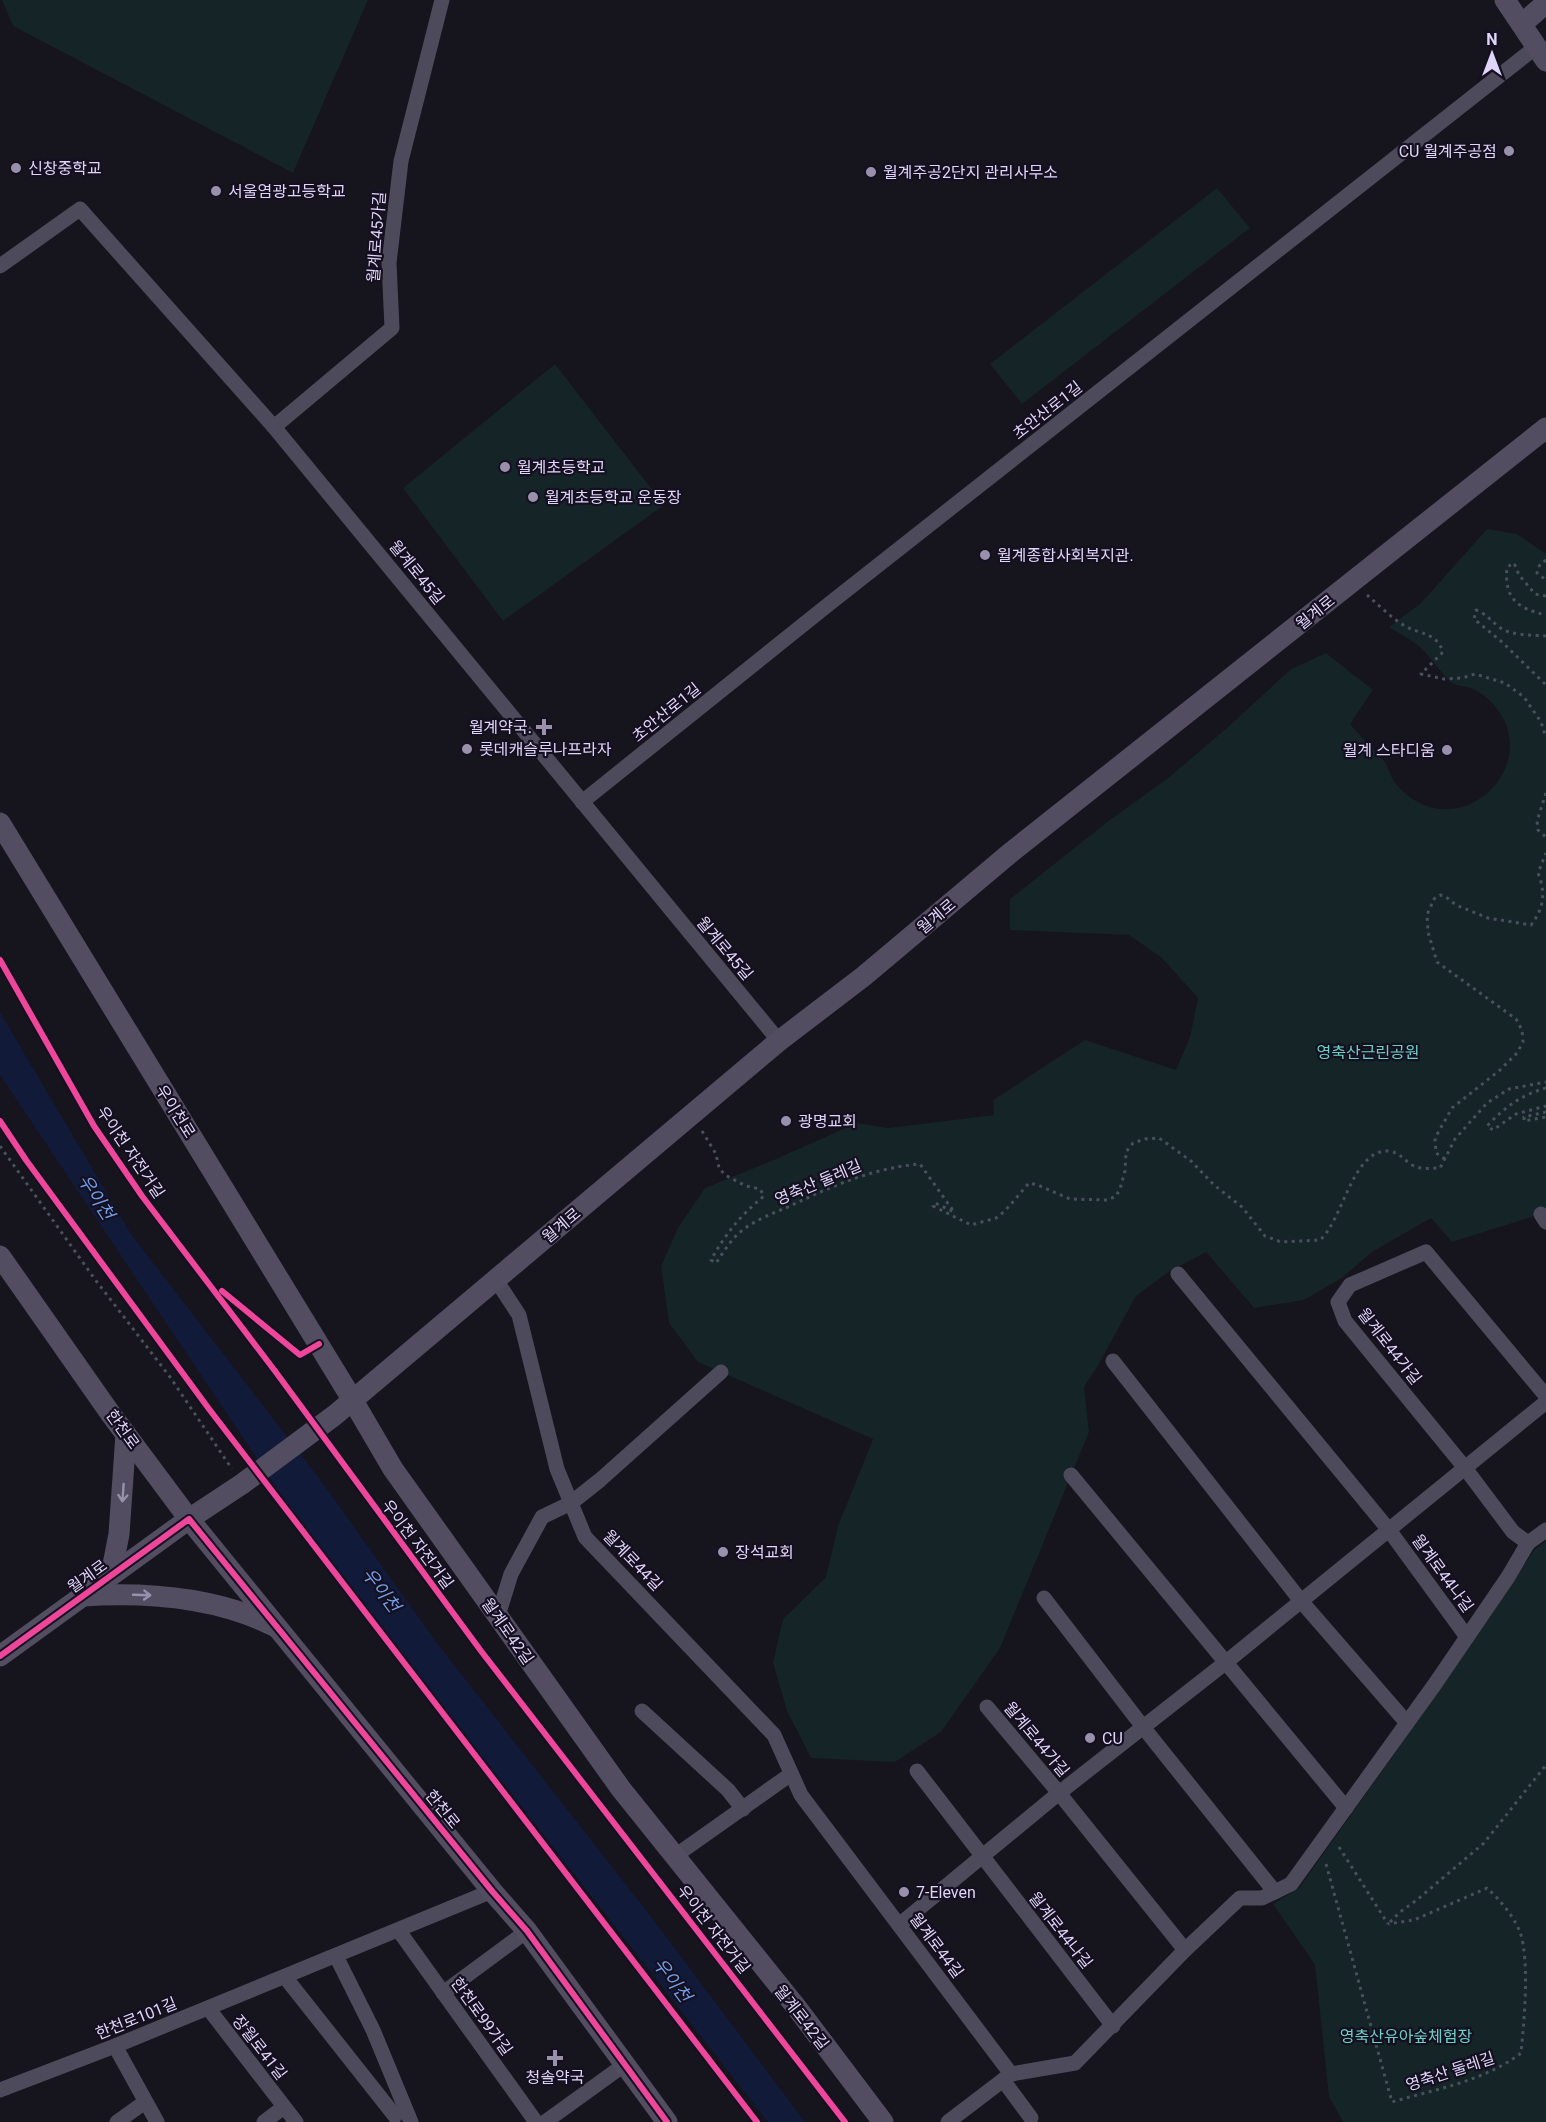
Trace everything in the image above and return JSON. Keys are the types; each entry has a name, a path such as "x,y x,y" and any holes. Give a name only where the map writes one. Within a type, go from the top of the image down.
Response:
{"main road":[{"path":"1505,0 1541,54"},
{"path":"1522,24 1546,3"},
{"name":"월계로","path":"0,1656 335,1415 779,1041 864,976 1009,854 1546,428"},
{"name":"우이천로","path":"0,823 352,1399"},
{"name":"한천로","path":"0,1256 189,1519 527,1931 667,2122"},
{"name":"월계로42길","path":"352,1399 393,1469 621,1789 790,1999 883,2122"},
{"path":"111,1575 119,1534 126,1434"},
{"path":"83,1596 148,1595 192,1600 220,1606 278,1628"}],"street":[{"name":"월계로45가길","path":"274,427 392,328 389,263 401,161 442,0"},
{"name":"초안산로1길","path":"582,802 848,589 1541,54"},
{"name":"월계로45길","path":"0,267 80,209 274,427 779,1041"},
{"name":"월계로44가길","path":"1465,1468 1346,1321 1338,1302 1350,1286 1426,1252 1546,1396"},
{"path":"1178,1274 1389,1530"},
{"name":"월계로44길","path":"496,1280 519,1315 557,1469 585,1537 774,1735 801,1795 899,1925 1007,2077 1031,2118"},
{"path":"1113,1361 1300,1601 1407,1723"},
{"path":"498,1616 511,1574 542,1517 571,1503 600,1480 721,1372"},
{"name":"월계로44가길","path":"899,1925 1059,1793 1225,1663 1546,1402"},
{"path":"1465,1468 1513,1532 1528,1543"},
{"path":"1071,1475 1346,1808"},
{"name":"월계로44나길","path":"1389,1530 1467,1637"},
{"name":"월계로44나길","path":"1007,2077 1075,2063 1185,1950 1240,1898 1262,1898 1291,1884 1509,1577 1528,1543 1546,1530"},
{"path":"1044,1598 1143,1727 1275,1892"},
{"name":"월계로44가길","path":"987,1707 1059,1793"},
{"path":"642,1711 728,1790 743,1809"},
{"path":"917,1771 982,1857"},
{"path":"675,1857 791,1774"},
{"path":"1059,1793 1185,1950"},
{"name":"월계로44나길","path":"982,1857 1113,2026"},
{"name":"한천로101길","path":"0,2090 115,2046 492,1891"},
{"name":"한천로99가길","path":"399,1931 536,2122"},
{"path":"443,1993 527,1931"},
{"path":"336,1956 373,2030 400,2117"},
{"path":"285,1977 400,2117"},
{"name":"장월로41길","path":"208,2008 296,2122"},
{"path":"115,2046 157,2122"},
{"path":"545,2122 624,2065"},
{"path":"948,2122 1007,2077"},
{"path":"117,2122 145,2102"},
{"path":"264,2122 284,2107"}],"path":[{"path":"1546,560 1540,564 1537,573 1546,580"},
{"path":"1546,596 1535,594 1519,575 1514,563 1506,567 1507,585 1516,603 1526,610 1546,615"},
{"path":"1363,592 1405,626 1433,637 1440,644 1443,652 1421,674 1444,679 1462,678 1475,674 1504,683 1524,697 1541,722 1546,738"},
{"path":"1546,636 1508,631 1500,628 1488,615 1476,610 1474,619 1502,642 1546,685"},
{"path":"1546,793 1537,821 1538,830 1546,837"},
{"path":"1546,853 1538,873 1543,885 1544,902 1540,914 1531,925 1488,918 1456,905 1446,897 1440,895 1434,898 1428,915 1428,932 1437,962 1516,1019 1522,1030 1523,1042 1517,1053 1500,1070 1452,1108 1435,1138 1436,1153 1445,1159 1455,1139 1488,1104 1509,1089 1546,1082"},
{"path":"1546,1088 1519,1098 1503,1109 1488,1126 1493,1130 1516,1114 1546,1106"},
{"path":"1546,1112 1524,1117 1524,1121 1546,1117"},
{"path":"0,1146 94,1278 170,1377 242,1484"},
{"path":"1329,1832 1388,1924 1484,1844 1546,1765"}],"green space":[{"path":"2,0 368,0 293,173 13,26"},
{"path":"1217,188 1250,228 1022,404 990,364"},
{"name":"월계초등학교 운동장","path":"555,364 664,505 503,621 403,488"},
{"name":"영축산근린공원","path":"1487,529 1517,534 1546,554 1546,1210 1541,1214 1452,1242 1431,1218 1372,1252 1342,1278 1304,1300 1254,1308 1206,1252 1167,1273 1136,1296 1084,1387 1089,1432 1000,1648 941,1732 895,1762 811,1758 787,1711 773,1663 783,1619 826,1577 838,1526 873,1439 698,1362 669,1323 661,1266 678,1228 705,1188 857,1123 888,1128 994,1115 993,1100 1085,1040 1176,1070 1190,1037 1198,998 1162,958 1129,935 1010,930 1010,899 1111,819 1167,779 1291,669 1326,653 1373,690 1350,724 1384,761 1394,782 1407,795 1437,809 1456,808 1474,802 1490,791 1501,776 1508,759 1510,740 1501,714 1479,692 1450,681 1427,654 1389,627 1421,603"},
{"name":"영축산유아숲체험장","path":"1546,1541 1546,2122 1343,2122 1329,2097 1315,1965 1273,1904 1299,1888 1446,1681 1535,1549"}],"water":[{"name":"우이천","path":"0,1012 131,1234 322,1482 437,1643 656,1923 805,2122 768,2122 302,1526 0,1075"}],"cycle path":[{"name":"우이천 자전거길","path":"0,960 94,1126 142,1196 275,1371 481,1651 845,2122"},
{"path":"0,1121 26,1160 209,1409 757,2122"},
{"path":"222,1291 300,1355 319,1344"},
{"path":"0,1656 189,1519 527,1931 667,2122"}],"place":[{"name":"CU 월계주공점","path":"1509,151"},
{"name":"신창중학교","path":"16,168"},
{"name":"월계주공2단지 관리사무소","path":"871,172"},
{"name":"서울염광고등학교","path":"216,191"},
{"name":"월계초등학교","path":"505,467"},
{"name":"월계초등학교 운동장","path":"533,497"},
{"name":"월계종합사회복지관.","path":"985,555"},
{"name":"월계약국.","path":"544,727"},
{"name":"롯데캐슬루나프라자","path":"467,749"},
{"name":"월계 스타디움","path":"1447,750"},
{"name":"광명교회","path":"786,1121"},
{"name":"장석교회","path":"723,1552"},
{"name":"CU","path":"1090,1738"},
{"name":"7-Eleven","path":"904,1892"},
{"name":"청솔약국","path":"555,2058"}]}
